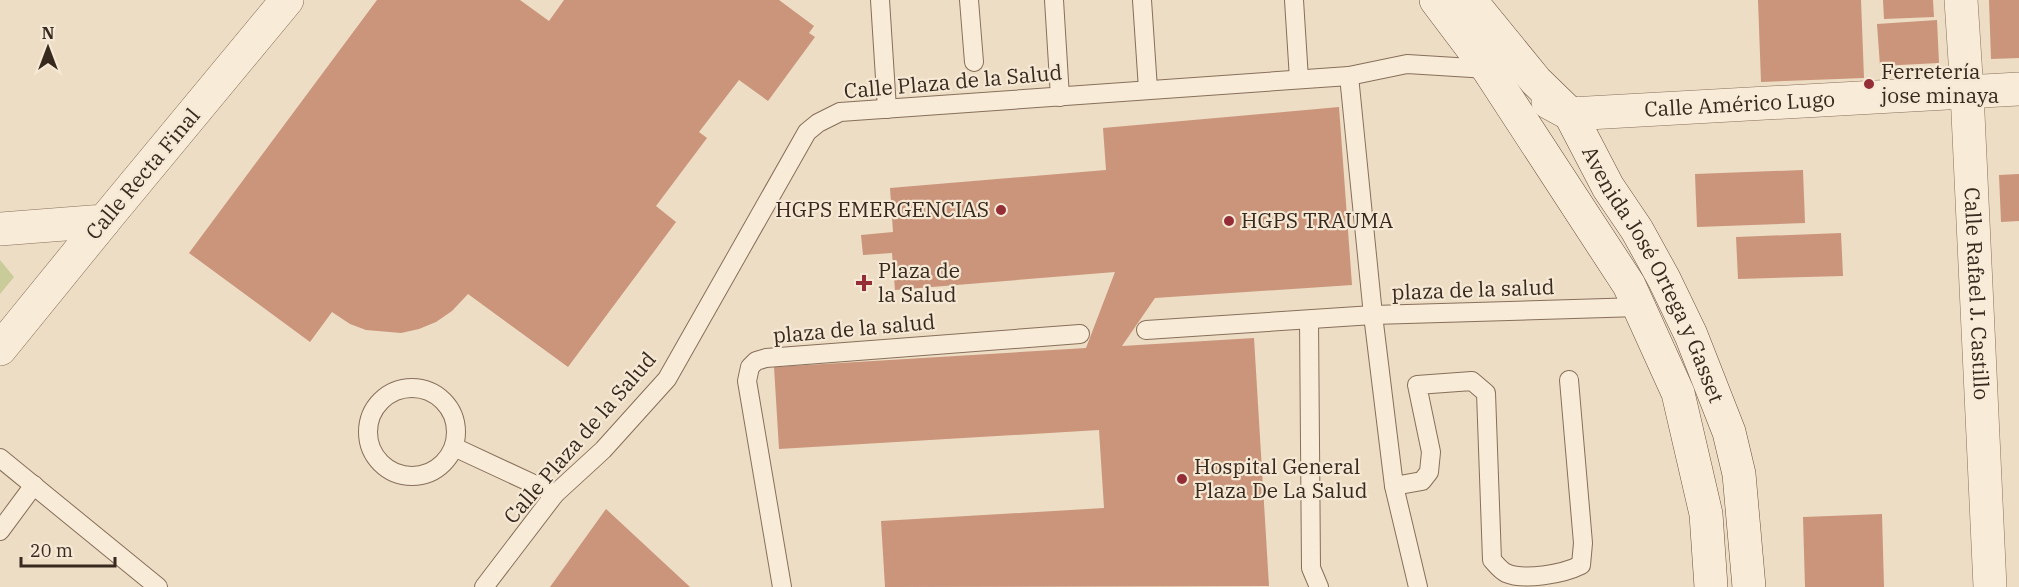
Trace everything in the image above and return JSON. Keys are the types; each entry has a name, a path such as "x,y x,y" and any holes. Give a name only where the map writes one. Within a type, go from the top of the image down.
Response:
{"street":[{"name":"Avenida José Ortega y Gasset","path":"1436,0 1488,69 1629,285 1678,393 1706,514 1711,587"},
{"name":"Avenida José Ortega y Gasset","path":"1470,0 1536,81 1570,114 1608,187 1637,230 1664,279 1691,335 1729,432 1739,474 1749,587"},
{"name":"Calle Rafael J. Castillo","path":"1961,0 1990,587"},
{"name":"Calle Recta Final","path":"0,349 277,6"},
{"path":"1488,69 1570,114"},
{"name":"Calle Américo Lugo","path":"1570,114 2019,89"},
{"path":"0,229 104,221"}],"lane":[{"path":"880,0 887,109"},
{"path":"969,0 974,62"},
{"path":"1054,0 1060,97"},
{"path":"1142,0 1148,89"},
{"path":"1294,0 1299,79"},
{"name":"Calle Plaza de la Salud","path":"484,587 555,494 603,450 668,379 807,132 818,123 840,112 1349,76 1407,64 1488,69"},
{"path":"1349,76 1373,315 1394,486 1418,587"},
{"name":"plaza de la salud","path":"1146,330 1373,315 1638,307"},
{"path":"1309,320 1311,568 1319,587"},
{"name":"plaza de la salud","path":"782,587 747,381 750,367 756,361 766,358 1080,334"},
{"path":"1394,486 1422,481 1429,472 1431,452 1417,385 1472,381 1486,393 1492,560 1504,572 1520,577 1569,572 1581,566 1583,543 1569,380"},
{"path":"406,388 427,390 439,397 452,413 457,433 454,447 442,464 425,475 411,477 397,474 385,468 372,451 368,431 370,417 376,405 386,395 406,388"},
{"path":"454,447 555,494"},
{"path":"0,458 158,587"},
{"path":"0,531 34,485"}],"green space":[{"path":"0,260 14,277 0,294"}],"building":[{"path":"377,0 520,0 549,21 564,0 779,0 814,26 809,33 815,37 768,101 739,80 699,132 707,138 656,206 676,222 568,367 468,294 452,311 436,322 401,333 366,330 350,324 332,312 310,342 189,253"},
{"path":"1758,0 1861,0 1864,78 1761,82"},
{"path":"1883,0 1933,0 1934,17 1884,19"},
{"path":"1989,0 2019,0 2019,58 1991,59"},
{"path":"1937,20 1939,63 1880,66 1877,24"},
{"path":"1339,107 1352,285 1155,298 1122,346 1254,338 1269,586 885,587 881,521 1104,508 1099,430 779,449 774,367 1086,348 1115,272 895,290 892,253 863,255 861,235 893,232 890,188 1106,170 1103,128"},
{"path":"1803,170 1805,223 1697,227 1695,174"},
{"path":"2019,174 2019,221 2001,222 1999,175"},
{"path":"1841,233 1843,276 1738,279 1736,237"},
{"path":"606,509 690,587 550,587"},
{"path":"1882,514 1884,587 1805,587 1803,517"}],"place":[{"name":"Ferretería jose minaya","path":"1869,84"},
{"name":"HGPS EMERGENCIAS","path":"1001,210"},
{"name":"HGPS TRAUMA","path":"1229,221"},
{"name":"Plaza de la Salud","path":"864,283"},
{"name":"Hospital General Plaza De La Salud","path":"1182,479"}]}
